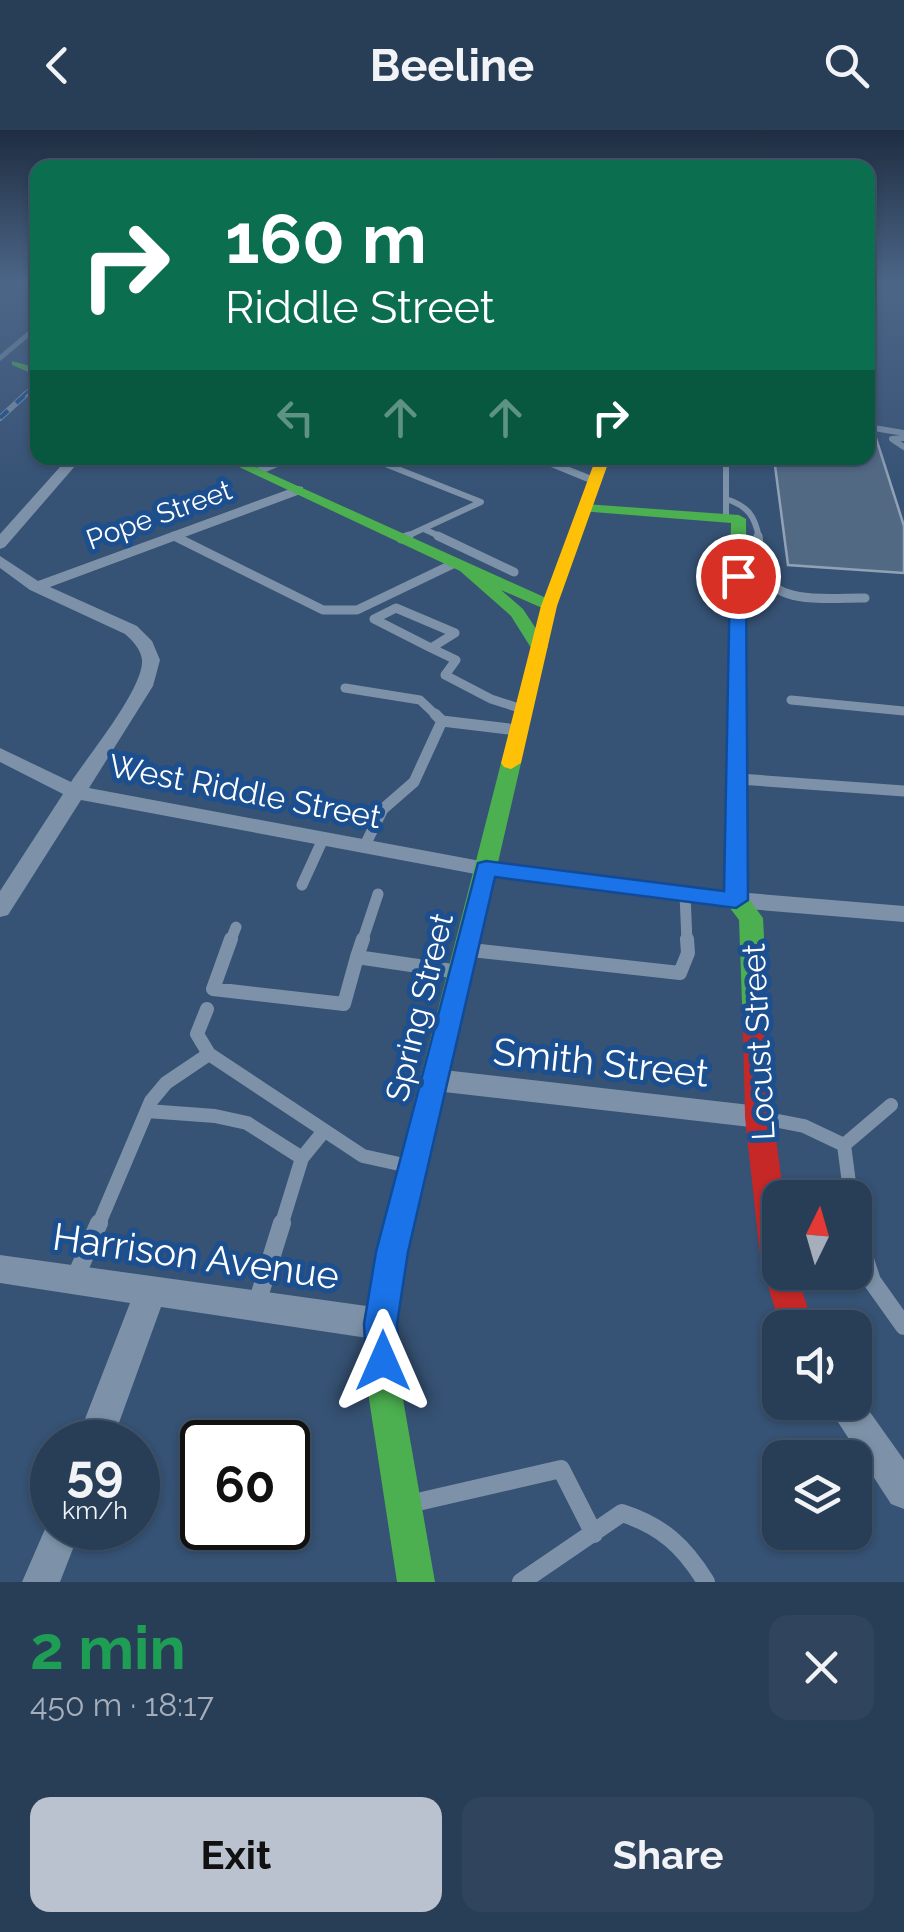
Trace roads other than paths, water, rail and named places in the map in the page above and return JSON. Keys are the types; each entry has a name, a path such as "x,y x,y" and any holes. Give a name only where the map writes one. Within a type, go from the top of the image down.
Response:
{"main road":[{"path":"242,465 550,606"},
{"name":"Spring Street","path":"416,1582 386,1399 380,1324 392,1252 539,648 600,465"},
{"path":"585,508 730,512"},
{"name":"Locust Street","path":"730,512 736,900 751,918 759,1117 777,1264 792,1310"},
{"path":"460,566 517,612 539,648"}],"street":[{"path":"0,544 68,465"},
{"name":"Pope Street","path":"256,471 273,465"},
{"path":"554,465 594,480"},
{"name":"Pope Street","path":"36,587 298,490"},
{"path":"0,560 36,587 130,630 151,660 144,686 2,902"},
{"name":"West Riddle Street","path":"0,754 75,792 486,869 736,900 904,914"},
{"name":"Smith Street","path":"435,1080 759,1117"},
{"name":"Harrison Avenue","path":"0,1268 380,1324"},
{"path":"102,1420 150,1292"},
{"path":"854,1420 904,1492"},
{"path":"41,1582 53,1550"}],"lane":[{"path":"875,429 904,435"},
{"path":"904,435 892,439 904,447"},
{"path":"388,465 481,502 402,538"},
{"path":"727,465 730,512"},
{"path":"730,512 740,504 756,524 764,575 770,584 799,593 865,598"},
{"path":"424,529 514,572"},
{"path":"174,536 323,610 357,610 460,566"},
{"path":"431,648 455,633 396,608 374,618 431,648 456,660 444,676 523,720"},
{"path":"345,688 420,700 442,721 523,720"},
{"path":"791,700 904,710"},
{"path":"364,847 383,808 414,782 442,721"},
{"path":"735,778 904,791"},
{"path":"302,884 323,839"},
{"path":"236,927 214,989 344,1004 378,894"},
{"path":"357,957 464,961 538,955 680,973 688,953 685,894"},
{"path":"208,1009 196,1034 209,1054 363,1156 413,1168"},
{"path":"75,1279 146,1112 166,1083 209,1054"},
{"path":"844,1145 891,1105"},
{"path":"146,1112 214,1116 247,1123 302,1158"},
{"path":"759,1117 804,1126 844,1145"},
{"path":"256,1306 302,1158 324,1130"},
{"path":"844,1145 849,1180"},
{"path":"872,1282 904,1326"},
{"path":"403,1505 560,1469 594,1534"},
{"path":"521,1582 622,1513 654,1522 684,1546 706,1582"}],"railway":[{"path":"23,396 30,389"},
{"path":"0,418 26,394"}]}
